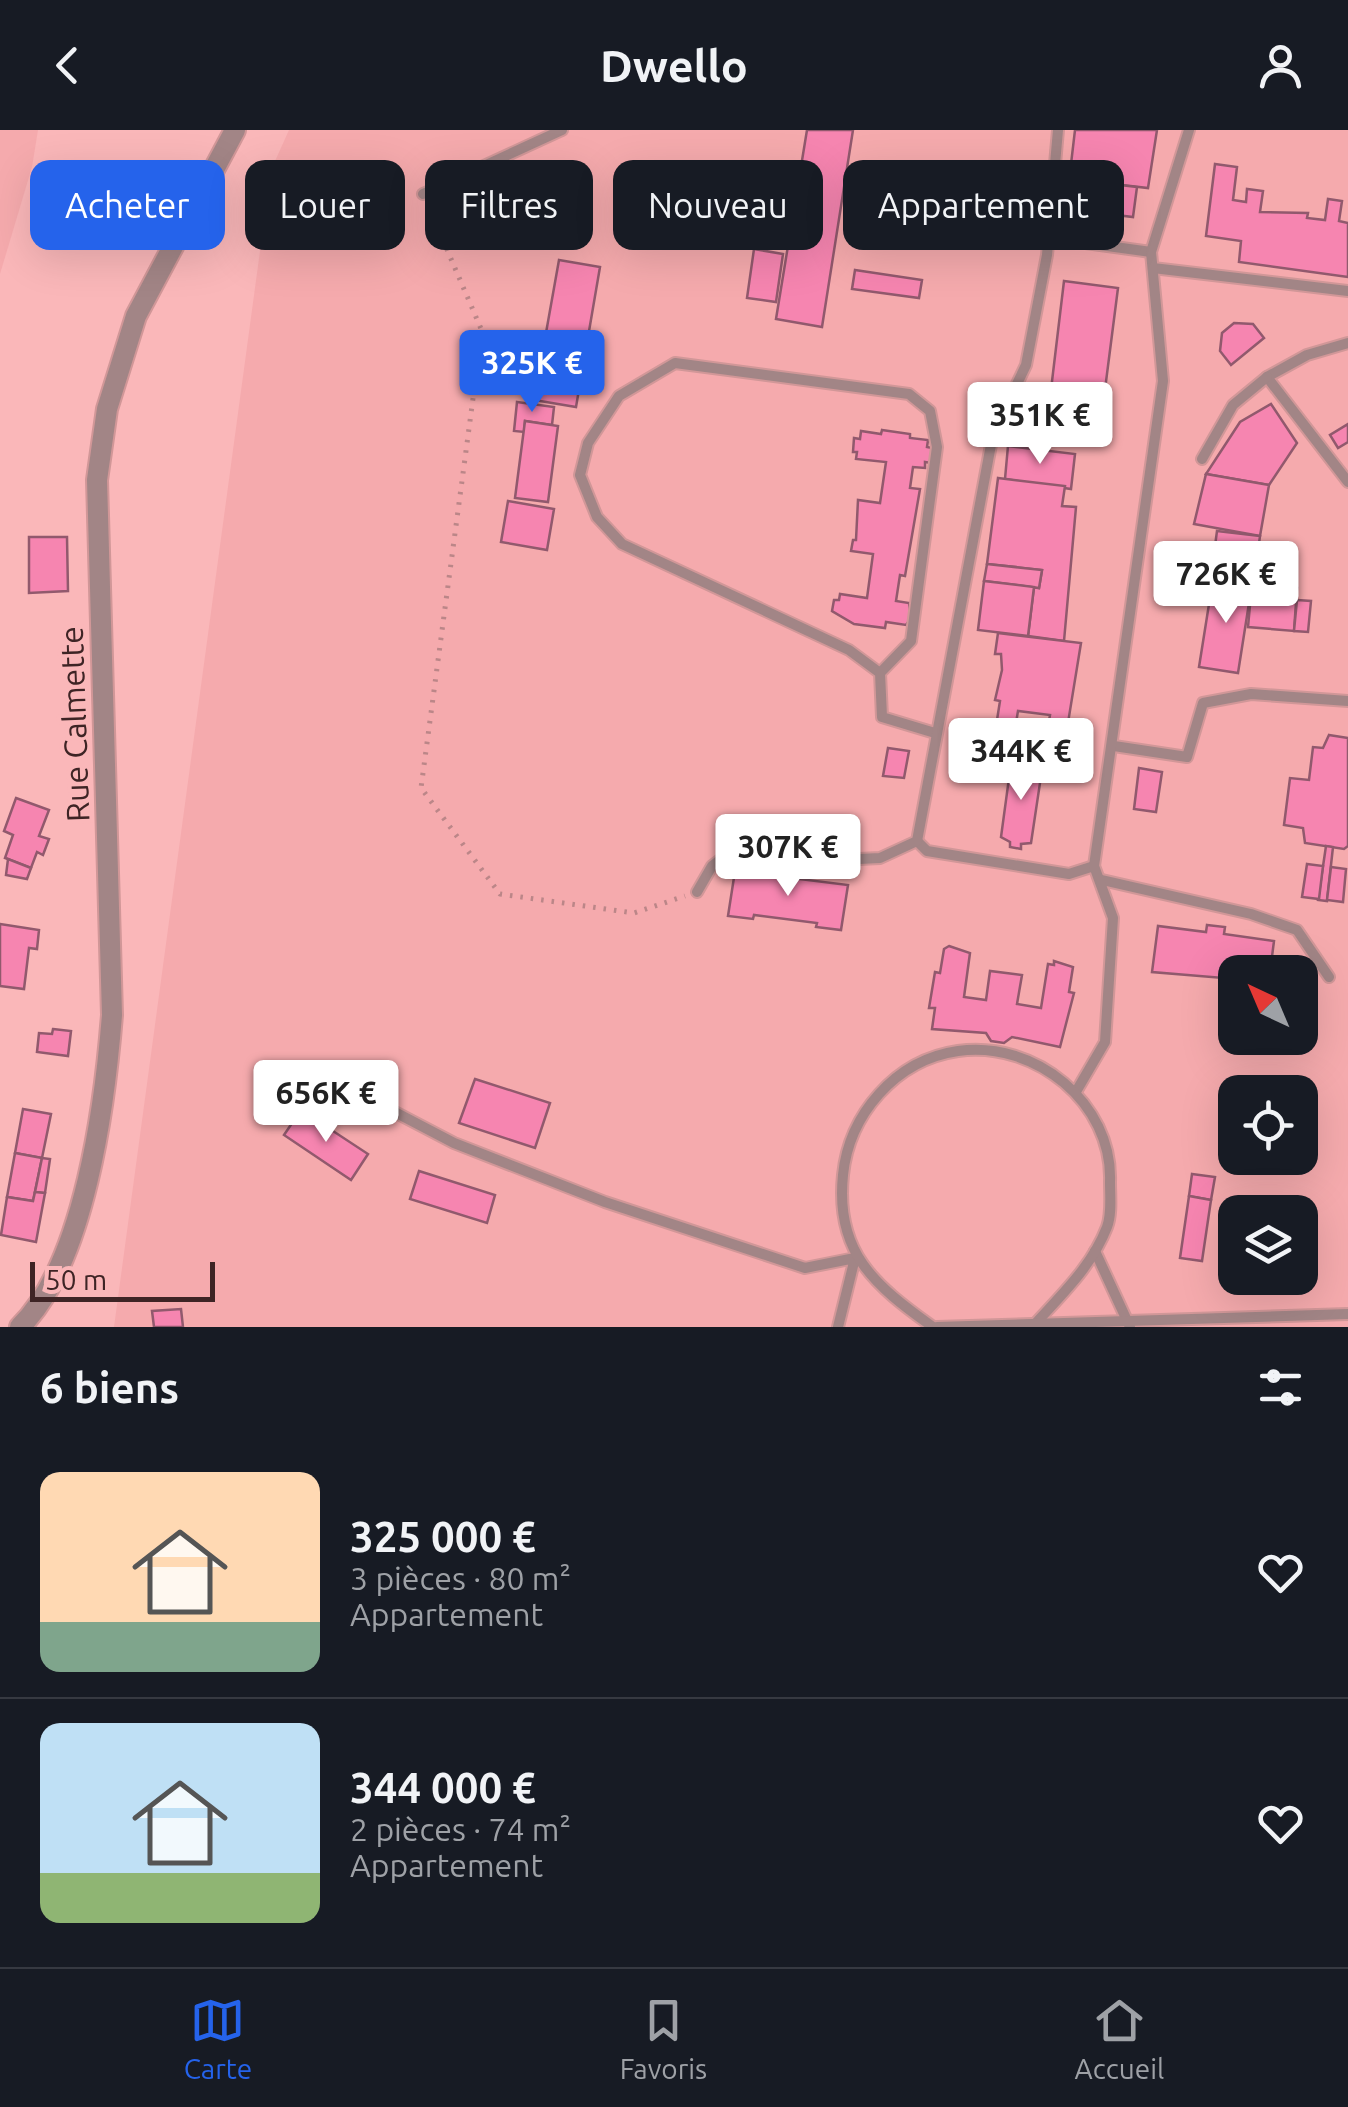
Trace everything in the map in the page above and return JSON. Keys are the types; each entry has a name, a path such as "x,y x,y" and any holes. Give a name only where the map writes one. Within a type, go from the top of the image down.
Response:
{"street":[{"name":"Rue Calmette","path":"20,1327 46,1295 68,1250 106,1092 112,1015 97,480 107,408 136,316 235,130"}],"lane":[{"path":"423,194 562,130"},
{"path":"1055,160 1058,130"},
{"path":"1076,1090 1105,1042 1113,918 1094,866 1163,381 1151,252 1189,130"},
{"path":"1124,248 1151,252"},
{"path":"917,842 993,434 1026,365 1046,250"},
{"path":"1153,268 1348,291"},
{"path":"1202,459 1233,405 1267,377 1307,356 1348,343"},
{"path":"880,673 849,650 622,544 597,517 580,475 588,443 618,396 675,363 909,394 930,410 937,446 911,641 880,673 882,717 935,733"},
{"path":"1267,377 1348,482"},
{"path":"1114,746 1186,757 1203,703 1251,694 1348,701"},
{"path":"697,892 712,866 736,848 838,860 880,858 917,842"},
{"path":"917,842 927,850 1069,874 1094,866"},
{"path":"1102,880 1251,914 1297,930 1329,977"},
{"path":"1035,1324 1086,1268 1109,1224 1111,1159 1095,1116 1076,1090 1042,1069 1003,1054 958,1051 907,1068 867,1106 846,1147 840,1208 855,1258 896,1301 935,1327 1129,1324 1348,1314"},
{"path":"322,1074 454,1144 605,1202 805,1268 855,1258"},
{"path":"1094,1251 1129,1324"},
{"path":"838,1327 855,1258"}],"path":[{"path":"423,194 482,331 421,788 500,894 634,912 697,892"}],"shaded area":[{"path":"0,130 38,130 30,174 0,274"},
{"path":"289,130 1348,130 1348,1327 114,1327 260,250 405,250 405,160 276,160"}],"building":[{"path":"807,130 853,130 848,160 843,160 843,194 822,327 776,319 787,250 823,250 823,160 802,160"},
{"path":"1075,130 1157,130 1148,188 1124,185 1124,160 1071,160"},
{"path":"1215,164 1237,167 1233,200 1246,202 1247,189 1263,191 1260,212 1308,213 1307,218 1325,220 1328,199 1342,201 1339,221 1348,223 1348,277 1239,262 1241,241 1206,236"},
{"path":"1124,185 1137,187 1133,217 1124,216"},
{"path":"754,250 783,254 776,302 747,298"},
{"path":"559,260 600,267 576,407 534,400"},
{"path":"855,270 922,280 919,298 852,289"},
{"path":"1064,281 1118,288 1103,405 1050,398"},
{"path":"1234,323 1253,324 1264,338 1231,365 1220,351 1222,333"},
{"path":"1039,397 1103,405 1100,429 1022,420 1024,406 1039,407"},
{"path":"517,402 554,407 552,425 525,421 524,432 514,431"},
{"path":"1271,404 1297,443 1269,485 1206,474 1240,422"},
{"path":"525,421 558,426 548,502 515,498"},
{"path":"1348,424 1348,442 1338,448 1330,435"},
{"path":"882,430 928,440 927,447 932,448 931,463 925,462 925,468 913,467 910,488 920,489 905,576 900,575 896,601 909,603 911,618 906,625 886,622 885,628 854,624 832,611 840,594 867,598 873,554 851,551 856,540 858,500 880,503 886,462 856,459 854,438 860,439 861,431 881,434"},
{"path":"1008,446 1075,454 1071,489 1005,479"},
{"path":"1206,474 1269,485 1260,536 1194,524"},
{"path":"998,478 1065,486 1062,506 1076,507 1064,641 1028,636 1034,587 1039,588 1042,570 987,564"},
{"path":"508,501 554,509 547,550 501,542"},
{"path":"1217,531 1260,536 1254,581 1211,576"},
{"path":"29,537 67,537 68,591 29,593"},
{"path":"987,564 1042,570 1039,588 984,581"},
{"path":"1213,579 1252,584 1238,673 1199,667"},
{"path":"984,581 1034,587 1028,636 978,630"},
{"path":"1252,584 1297,588 1294,631 1248,627"},
{"path":"1297,600 1311,601 1308,632 1294,631"},
{"path":"998,633 1081,643 1067,729 1048,727 1050,715 1018,711 1016,723 997,720 1000,701 995,700 1002,670 1001,654 995,654"},
{"path":"1329,735 1348,738 1348,846 1344,849 1305,843 1303,828 1284,825 1290,778 1309,780 1313,747 1323,748"},
{"path":"888,748 909,751 904,778 883,776"},
{"path":"1020,751 1035,752 1033,769 1040,783 1031,843 1021,844 1021,849 1010,847 1010,842 1001,837 1009,778 1018,767"},
{"path":"1139,768 1162,772 1156,812 1134,809"},
{"path":"16,798 49,810 39,836 49,839 43,855 37,852 31,868 5,858 13,835 4,831"},
{"path":"1326,846 1333,847 1327,901 1318,900"},
{"path":"8,859 31,868 27,879 6,875"},
{"path":"1307,864 1323,866 1319,899 1302,897"},
{"path":"1331,867 1346,869 1343,902 1327,900"},
{"path":"785,868 800,870 799,879 848,885 841,930 754,915 753,919 728,916 735,871 784,877"},
{"path":"0,924 39,930 37,949 29,948 24,989 0,986"},
{"path":"1207,925 1225,927 1224,934 1274,941 1272,955 1218,955 1218,978 1152,972 1158,926 1206,932"},
{"path":"949,946 970,953 964,997 986,1000 990,971 1022,975 1017,1004 1041,1008 1048,964 1054,965 1054,961 1073,967 1069,992 1074,993 1060,1047 1012,1037 1004,1043 991,1041 986,1033 932,1029 935,1008 929,1008 935,972 940,973 944,949"},
{"path":"53,1029 71,1031 68,1056 37,1052 39,1033 52,1034"},
{"path":"475,1079 550,1103 535,1148 459,1123"},
{"path":"23,1109 51,1114 42,1158 15,1153"},
{"path":"301,1110 368,1154 351,1180 284,1135"},
{"path":"15,1153 42,1158 33,1201 7,1197"},
{"path":"42,1158 50,1159 45,1193 35,1192"},
{"path":"419,1171 495,1195 487,1223 410,1199"},
{"path":"1192,1174 1215,1177 1211,1200 1189,1196"},
{"path":"35,1192 45,1193 36,1242 1,1235 7,1197 33,1201"},
{"path":"1189,1196 1211,1200 1202,1261 1180,1258"},
{"path":"181,1309 183,1327 154,1327 152,1311"}]}
